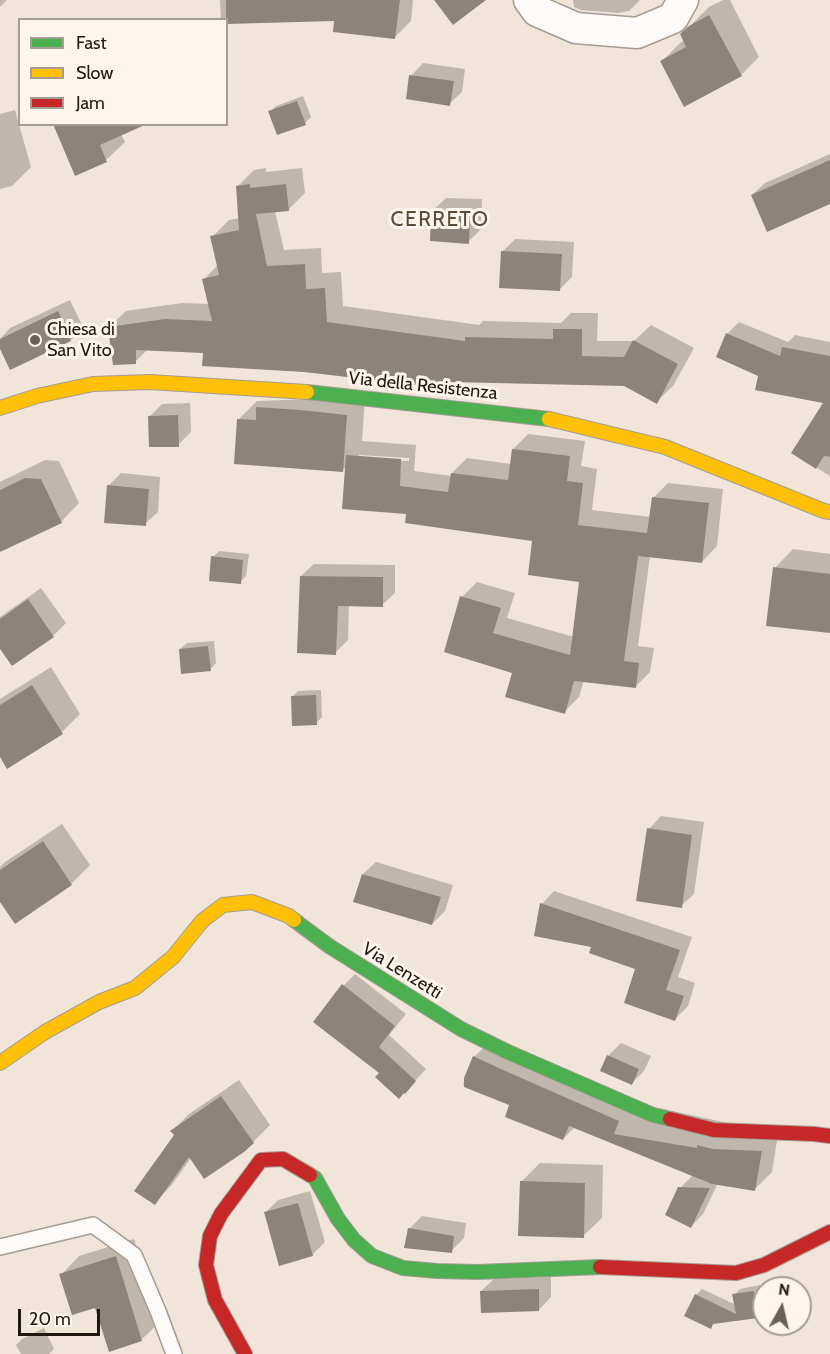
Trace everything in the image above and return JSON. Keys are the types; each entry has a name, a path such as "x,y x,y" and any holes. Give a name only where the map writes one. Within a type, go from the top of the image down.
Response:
{"street":[{"path":"529,0 537,11 576,28 637,33 673,18 682,0"},
{"name":"Via della Resistenza","path":"0,408 37,396 93,384 150,382 302,391 544,418 664,447 830,512"},
{"name":"Via Lenzetti","path":"0,1063 45,1032 99,1002 135,988 173,957 202,921 223,905 252,902 289,916 329,946 461,1029 538,1066 653,1115 714,1130 830,1136"},
{"path":"245,1354 215,1300 206,1265 210,1236 221,1214 261,1160 283,1159 315,1178 338,1219 354,1240 372,1256 403,1268 478,1272 590,1268 736,1273 764,1266 830,1232"}],"lane":[{"path":"0,1247 93,1226 134,1255 174,1354"}],"building":[{"path":"226,0 400,0 395,39 333,32 334,21 228,24 228,18 226,18"},
{"path":"434,0 486,0 453,25"},
{"path":"709,15 742,76 684,107 660,61 686,47 680,34"},
{"path":"409,75 454,81 450,106 406,99"},
{"path":"297,101 306,125 277,135 268,111"},
{"path":"54,126 143,126 100,145 107,162 75,176"},
{"path":"830,160 830,204 767,232 751,195"},
{"path":"250,184 250,188 286,184 289,211 256,214 267,266 305,264 306,289 325,288 327,322 465,341 465,337 553,339 553,329 582,329 582,356 624,357 633,340 678,364 657,404 624,386 452,382 451,389 304,372 202,366 203,353 136,350 136,364 113,365 108,327 165,319 212,321 202,279 219,275 210,236 239,230 236,186"},
{"path":"431,210 470,211 469,244 430,241"},
{"path":"501,251 562,254 560,291 499,288"},
{"name":"Chiesa di San Vito","path":"58,311 71,341 10,370 0,349 0,339"},
{"path":"726,333 780,356 782,347 830,356 830,457 824,456 816,469 791,453 823,403 755,390 758,376 716,357"},
{"path":"256,407 347,415 343,472 234,464 237,419 256,420"},
{"path":"178,415 179,447 149,447 148,416"},
{"path":"512,449 570,456 567,481 583,483 578,525 647,533 652,497 709,503 702,563 638,556 624,661 639,663 636,688 574,681 565,714 505,697 512,673 444,652 460,596 501,608 493,633 570,655 579,582 528,575 532,541 405,523 406,514 342,509 346,455 401,459 400,486 448,492 451,473 508,480"},
{"path":"25,478 41,479 62,523 0,552 0,490"},
{"path":"107,485 149,489 146,526 104,523"},
{"path":"211,556 243,560 241,584 209,581"},
{"path":"773,567 830,574 830,633 766,626"},
{"path":"300,576 383,577 383,607 338,606 336,655 297,653"},
{"path":"28,599 54,637 12,666 0,649 0,619"},
{"path":"208,646 211,671 181,674 179,649"},
{"path":"32,685 63,734 7,769 0,757 0,705"},
{"path":"316,695 317,725 292,726 291,696"},
{"path":"647,828 692,835 682,908 636,901"},
{"path":"43,841 72,885 15,924 0,902 0,870"},
{"path":"362,874 441,897 432,925 353,902"},
{"path":"540,903 680,950 666,990 684,996 675,1021 624,1003 635,969 589,953 591,947 534,936"},
{"path":"342,984 395,1026 379,1047 416,1081 399,1099 375,1077 379,1073 313,1022"},
{"path":"607,1055 639,1069 632,1085 600,1071"},
{"path":"473,1056 619,1121 614,1134 697,1148 697,1145 713,1149 762,1151 755,1191 712,1184 569,1126 563,1140 505,1117 509,1105 464,1087 464,1078"},
{"path":"221,1096 254,1143 204,1179 189,1157 155,1205 134,1191 174,1135 170,1131"},
{"path":"520,1181 585,1183 584,1238 518,1236"},
{"path":"678,1187 710,1188 691,1228 665,1215"},
{"path":"298,1203 313,1256 279,1266 264,1212"},
{"path":"408,1228 454,1236 452,1253 404,1248"},
{"path":"116,1256 142,1341 109,1352 95,1308 72,1315 59,1274"},
{"path":"539,1289 539,1311 481,1313 480,1291"},
{"path":"752,1291 752,1319 713,1324 711,1329 684,1316 695,1294 736,1314 732,1294"}],"traffic: fast":[{"path":"307,392 549,419"},
{"path":"294,920 329,946 461,1029 653,1115 670,1119"},
{"path":"310,1175 315,1178 338,1219 354,1240 372,1256 403,1268 478,1272 600,1267"}],"traffic: slow":[{"path":"0,408 37,396 93,384 150,382 307,392"},
{"path":"549,419 665,447 830,512"},
{"path":"0,1063 45,1032 99,1002 135,988 173,957 202,921 223,905 252,902 294,920"}],"traffic: jam":[{"path":"670,1119 714,1130 830,1136"},
{"path":"245,1354 215,1300 206,1265 210,1236 221,1214 261,1160 283,1159 310,1175"},
{"path":"600,1267 736,1273 764,1265 830,1232"}],"place":[{"name":"Chiesa di San Vito","path":"35,340"}],"district":[{"name":"CERRETO","path":"440,220"}]}
